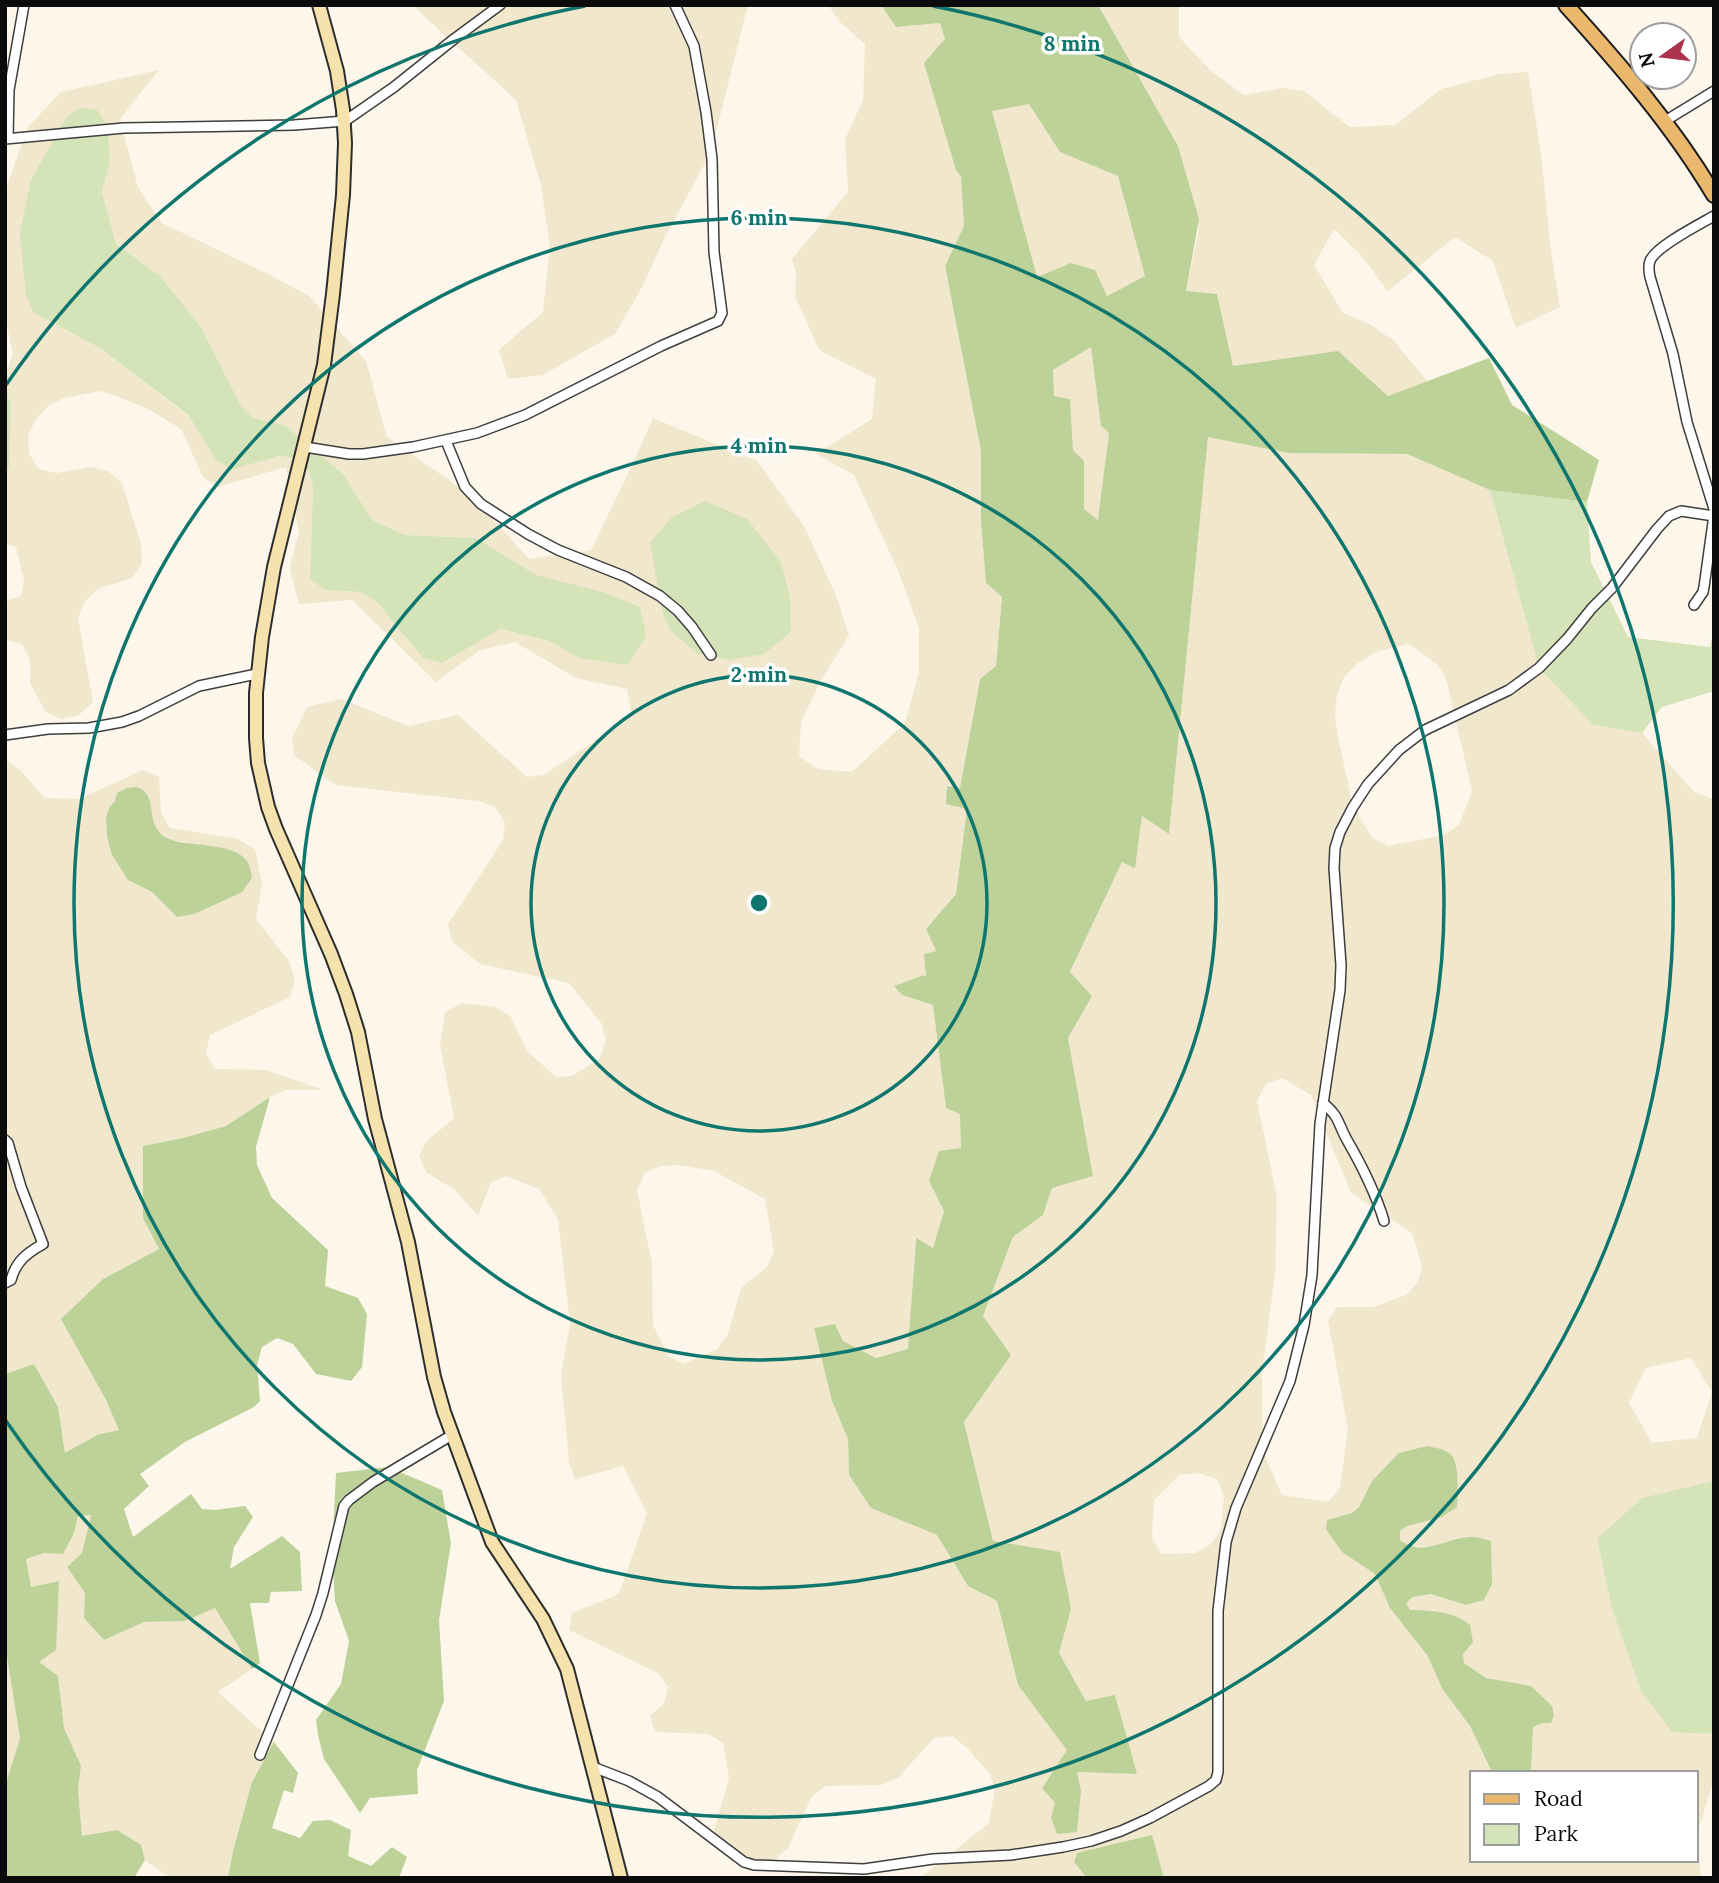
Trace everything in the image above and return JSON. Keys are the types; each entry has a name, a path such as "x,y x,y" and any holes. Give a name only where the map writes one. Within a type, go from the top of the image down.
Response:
{"main road":[{"path":"1566,5 1665,121 1714,195"}],"street":[{"path":"24,5 9,90 7,138 124,128 294,125 345,121 394,87 498,6"},
{"path":"319,5 339,80 345,121 343,195 323,373 274,567 257,674 256,738 262,786 276,829 331,954 353,1015 379,1136 412,1263 436,1386 452,1435 492,1542 543,1619 562,1657 575,1697 621,1878"},
{"path":"305,447 363,454 446,441 477,433 514,420 721,318 714,252 712,159 706,112 694,46 675,5"},
{"path":"1665,121 1714,92"},
{"path":"1714,216 1654,254 1648,268 1714,509"},
{"path":"446,441 465,487 481,504 558,550 626,577 660,596 692,627 711,655"},
{"path":"593,1767 629,1781 658,1797 744,1862 754,1865 849,1869 933,1859 1011,1855 1091,1841 1150,1818 1216,1780 1218,1611 1226,1542 1236,1508 1290,1381 1310,1294 1320,1124 1340,990 1334,868 1335,848 1340,832 1368,784 1399,750 1425,730 1509,690 1539,668 1612,588 1657,529 1670,516 1681,511 1714,516 1703,592 1694,605"},
{"path":"5,735 48,729 89,728 122,722 200,686 257,674"},
{"path":"1323,1103 1338,1119 1371,1183 1384,1221"},
{"path":"5,1140 43,1244 25,1255 14,1269 11,1280 5,1283"},
{"path":"260,1755 316,1615 344,1507 373,1482 452,1435"}],"shaded area":[{"path":"412,5 748,5 711,152 665,237 641,289 615,334 543,375 508,379 499,350 543,312 550,247 541,185 516,100"},
{"path":"828,5 881,5 896,27 940,23 945,39 964,226 945,266 981,451 981,522 986,583 1002,596 996,666 980,679 960,789 947,787 967,809 956,894 926,929 936,951 926,979 924,975 894,986 902,995 933,1005 946,1107 960,1114 961,1148 929,1181 944,1211 933,1249 915,1239 909,1349 876,1358 843,1341 835,1324 814,1328 832,1401 848,1439 849,1475 871,1508 937,1535 968,1586 997,1601 1018,1685 1068,1750 1042,1788 1077,1772 1136,1774 1115,1696 1086,1701 1059,1653 1071,1609 993,1541 964,1422 1010,1355 983,1316 1013,1237 1043,1215 1052,1188 1093,1176 1068,1038 1092,996 1070,973 1122,862 1135,867 1142,815 1169,833 1208,437 1289,453 1407,454 1490,490 1539,668 1593,725 1642,733 1694,792 1714,799 1714,1481 1597,1540 1612,1609 1641,1691 1672,1731 1714,1734 1714,1778 1699,1828 1701,1878 1164,1878 1152,1836 1074,1862 1087,1878 920,1878 989,1823 995,1789 989,1773 966,1747 952,1736 934,1738 898,1778 881,1785 825,1786 811,1798 788,1848 768,1866 754,1865 720,1845 714,1830 729,1778 723,1743 709,1734 655,1732 650,1715 664,1704 668,1687 658,1673 569,1630 572,1613 619,1594 647,1513 623,1466 575,1479 569,1463 561,1375 570,1324 558,1219 539,1189 507,1176 491,1182 478,1216 455,1190 426,1172 419,1156 426,1141 454,1119 440,1044 445,1012 462,1003 496,1007 511,1017 527,1051 556,1077 572,1076 599,1059 606,1041 602,1024 569,983 480,964 452,941 448,924 503,840 505,823 495,807 478,801 335,785 294,755 292,738 307,707 341,699 408,726 458,715 527,777 543,775 618,726 631,713 627,689 576,678 515,642 480,650 436,682 352,600 299,604 290,568 299,532 286,467 217,487 203,477 181,429 150,410 100,391 64,398 48,406 36,419 28,436 29,454 39,469 57,473 91,467 108,471 122,483 141,544 142,564 132,578 98,589 85,601 78,618 93,702 79,715 61,719 45,711 30,683 30,660 22,644 5,640 5,601 21,596 24,581 16,547 5,544 5,469 8,469 11,401 5,394 5,375 13,355 5,314 5,191 28,127 61,92 159,70 120,119 138,188 162,223 309,296 366,361 387,437 472,496 529,559 591,550 653,418 757,461 804,526 836,595 849,635 819,684 801,722 799,756 818,769 852,772 905,723 919,672 919,629 899,573 854,475 816,454 872,419 876,379 819,350 795,296 796,273 792,259 848,192 845,139 863,100 865,44 840,22","holes":["109,159 102,192 116,244 160,276 201,327 241,406 253,419 286,426 344,475 372,520 405,535 476,538 535,575 603,592 579,658 549,641 499,629 442,663 423,658 377,602 360,592 325,590 310,579 313,488 309,471 296,458 278,456 231,469 216,460 188,416 100,348 34,313","1408,644 1437,664 1446,678 1472,791 1459,825 1444,835 1388,846 1372,837 1353,807 1337,732 1337,695 1344,677 1358,663 1376,652","1282,1078 1311,1095 1351,1193 1412,1233 1422,1266 1418,1282 1406,1295 1373,1307 1337,1307 1328,1321 1348,1429 1340,1488 1328,1502 1282,1495 1262,1449 1262,1371 1275,1276 1277,1197 1257,1101 1266,1084","679,1165 714,1171 765,1199 774,1251 767,1267 741,1288 728,1334 717,1349 685,1364 669,1357 653,1325 652,1264 637,1190 645,1173 661,1166","1691,1358 1712,1392 1697,1438 1652,1443 1629,1403 1646,1368","1197,1473 1217,1479 1224,1496 1221,1530 1211,1544 1195,1553 1161,1554 1152,1537 1154,1500 1179,1475","1372,1481 1442,1517 1407,1526 1400,1531 1400,1540 1407,1546 1434,1547 1470,1536 1492,1584 1483,1600 1466,1605 1431,1594 1413,1597 1406,1603 1409,1610 1436,1610 1463,1654 1464,1663 1486,1678 1531,1686 1542,1723 1533,1727 1531,1771 1698,1771 1698,1862 1470,1862 1470,1771 1492,1771 1470,1726 1443,1690 1427,1655 1390,1608 1375,1574 1343,1552 1327,1520 1352,1513 1359,1507"]},
{"path":"1098,5 1179,5 1179,37 1211,71 1244,95 1282,88 1304,91 1350,127 1395,125 1441,89 1500,74 1528,72 1560,307 1516,328 1493,261 1455,237 1388,291 1360,254 1334,229 1314,265 1343,313 1371,325 1394,341 1427,381 1388,396 1337,352 1233,366 1217,294 1186,292 1199,228 1178,146"},
{"path":"1029,103 1060,152 1118,176 1145,276 1106,296 1095,270 1071,263 1037,277 992,111"},
{"path":"1091,347 1101,426 1109,433 1099,521 1084,509 1084,462 1073,450 1070,399 1054,396 1053,370"},
{"path":"5,759 20,770 45,798 79,799 143,770 159,777 161,813 170,828 238,839 255,849 262,884 256,919 289,961 295,980 290,997 210,1035 206,1053 215,1069 266,1070 323,1090 286,1090 270,1097 226,1126 143,1146 143,1218 159,1249 103,1279 105,1398 119,1430 97,1435 65,1454 58,1407 34,1364 5,1374","holes":["149,796 153,823 158,831 172,840 234,851 177,917 152,892 128,880 109,808 115,801"]},
{"path":"91,1515 82,1553 67,1567 85,1593 84,1618 144,1622 185,1621 215,1608 252,1669 218,1692 274,1742 252,1782 228,1878 171,1878 145,1860 141,1845 82,1836 78,1790 81,1766 64,1728 58,1676 38,1662 58,1581 31,1588 26,1559 44,1553 74,1533 78,1516"},
{"path":"5,1643 20,1739 5,1786"}],"green space":[{"path":"881,5 1098,5 1178,146 1199,219 1186,291 1217,294 1233,366 1338,351 1388,396 1489,358 1512,405 1599,460 1587,502 1490,490 1407,454 1289,453 1208,437 1169,834 1142,816 1135,868 1122,862 1070,972 1092,996 1068,1038 1093,1176 1052,1188 1043,1215 1013,1237 983,1316 1011,1355 964,1422 993,1541 1060,1552 1071,1609 1059,1653 1086,1701 1115,1695 1137,1774 1077,1772 1081,1791 1077,1832 1057,1834 1051,1818 1055,1803 1042,1788 1067,1750 1018,1685 997,1601 968,1586 937,1535 871,1508 849,1475 848,1439 832,1401 814,1328 835,1324 843,1341 876,1358 908,1349 916,1238 933,1248 944,1211 929,1181 939,1151 961,1148 960,1114 946,1108 933,1005 902,995 894,986 924,975 926,977 924,954 936,951 926,929 956,894 967,809 946,804 947,786 960,788 980,679 996,666 1002,597 986,583 981,522 981,451 945,266 964,226 961,176 956,170 924,63 945,39 940,23 896,27","holes":["1029,104 1060,152 1118,176 1145,276 1107,296 1095,270 1071,263 1037,277 992,111","1091,347 1101,426 1109,433 1098,520 1084,509 1084,461 1073,450 1070,399 1054,396 1053,370"]},
{"path":"80,108 97,110 107,125 110,159 102,192 116,244 160,276 201,327 241,406 253,418 286,426 344,475 372,520 405,535 476,538 536,575 603,592 640,607 646,636 628,665 579,658 549,641 500,629 442,663 423,658 377,602 360,592 325,590 310,579 313,488 309,471 296,458 278,456 231,470 216,460 188,415 100,348 34,313 26,296 20,233 31,180 66,118"},
{"path":"5,394 11,401 9,469 5,469"},
{"path":"1490,490 1587,502 1591,562 1628,637 1710,647 1714,626 1714,691 1662,707 1642,733 1593,725 1539,668"},
{"path":"705,501 747,519 781,562 790,598 791,632 764,654 728,660 698,654 671,631 663,614 650,543 672,517"},
{"path":"136,787 148,797 153,820 162,834 172,840 224,848 242,856 248,863 252,878 242,892 194,914 177,917 152,892 128,880 112,855 106,818 117,793"},
{"path":"270,1097 256,1147 257,1165 272,1198 328,1250 325,1286 358,1298 367,1314 362,1367 351,1381 316,1374 293,1344 277,1338 262,1347 257,1365 260,1401 254,1407 185,1442 140,1474 149,1486 124,1509 133,1537 191,1494 202,1509 245,1506 253,1517 234,1547 230,1569 282,1536 300,1552 302,1591 271,1592 269,1603 250,1603 260,1663 252,1669 215,1608 185,1621 144,1622 104,1640 84,1618 85,1593 67,1567 82,1553 91,1515 78,1516 74,1533 63,1554 44,1553 26,1559 31,1587 59,1581 56,1650 39,1662 58,1676 64,1728 81,1766 78,1790 82,1836 117,1830 141,1845 145,1860 134,1878 5,1878 5,1786 20,1739 5,1643 5,1374 34,1364 58,1407 65,1453 97,1435 119,1430 105,1398 61,1319 103,1279 159,1249 143,1218 143,1146 226,1126"},
{"path":"1427,1446 1451,1454 1455,1462 1458,1489 1457,1507 1442,1517 1407,1526 1400,1531 1400,1540 1417,1547 1434,1546 1469,1537 1491,1541 1492,1584 1484,1600 1466,1605 1431,1594 1413,1597 1406,1603 1410,1610 1449,1614 1463,1620 1470,1625 1473,1642 1463,1654 1464,1663 1486,1678 1531,1686 1552,1706 1554,1715 1551,1723 1533,1727 1531,1771 1492,1771 1470,1726 1443,1690 1427,1655 1390,1608 1375,1574 1342,1552 1326,1529 1327,1520 1352,1513 1359,1507 1372,1481 1399,1453"},
{"path":"388,1467 442,1490 451,1543 439,1620 444,1701 417,1770 418,1794 370,1798 360,1813 324,1759 316,1720 341,1684 349,1641 335,1601 332,1555 336,1473"},
{"path":"1714,1481 1714,1734 1672,1732 1641,1691 1612,1609 1597,1539 1642,1498"},
{"path":"274,1742 298,1773 293,1793 284,1790 272,1828 300,1838 313,1821 330,1820 351,1830 348,1856 371,1866 392,1847 407,1857 399,1878 228,1878 252,1782"},
{"path":"1152,1835 1164,1878 1087,1878 1074,1862 1077,1853"}]}
